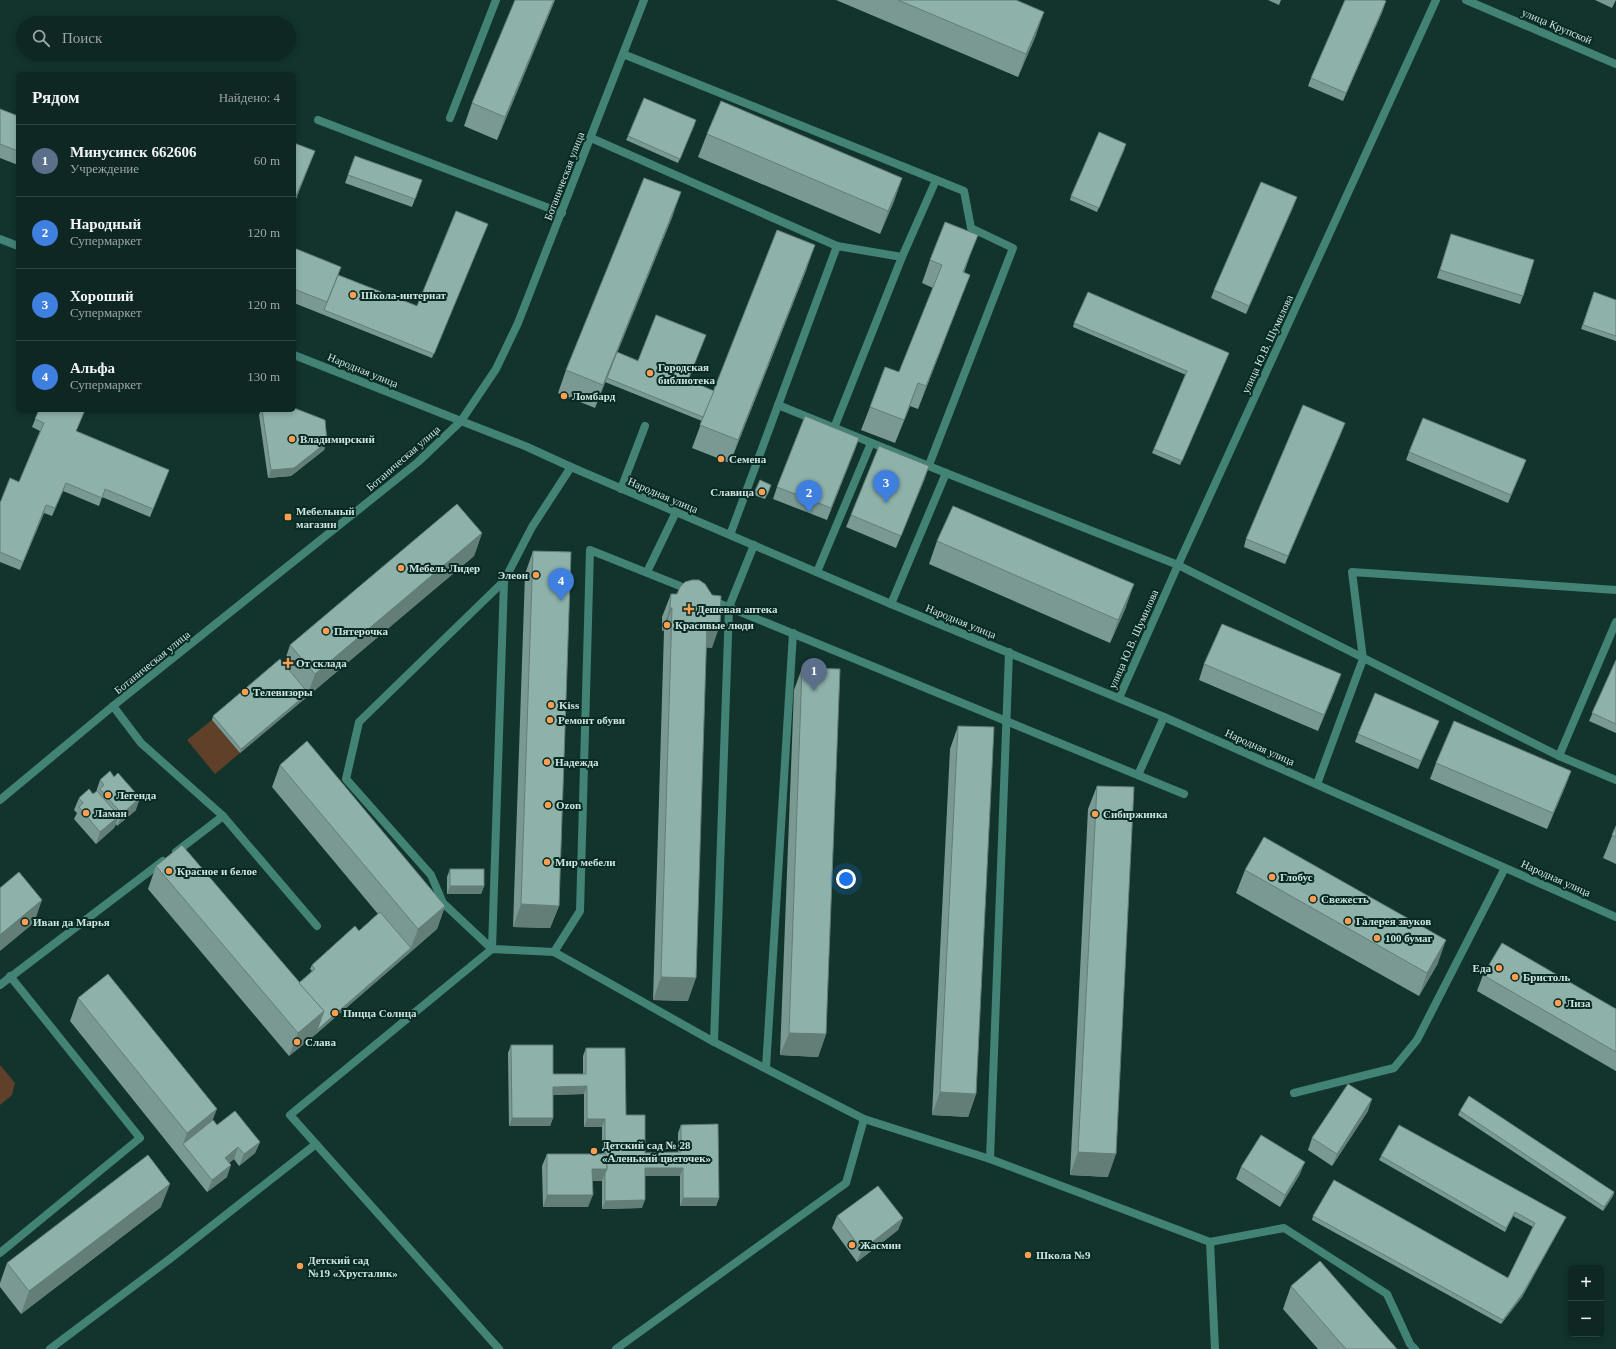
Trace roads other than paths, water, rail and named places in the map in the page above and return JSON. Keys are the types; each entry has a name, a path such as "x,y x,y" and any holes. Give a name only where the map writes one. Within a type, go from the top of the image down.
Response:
{"street":[{"path":"450,118 496,0"},
{"name":"Ботаническая улица","path":"0,800 113,706 418,462 461,421 496,369 518,323 562,214 644,0"},
{"name":"улица Ю.В. Шумилова","path":"1119,698 1436,0"},
{"name":"улица Крупской","path":"1466,0 1616,64"},
{"path":"623,54 964,191 970,228 1013,248 929,465"},
{"path":"318,120 562,214"},
{"path":"591,138 837,246 902,257"},
{"path":"834,428 902,257 936,180"},
{"path":"0,239 16,245"},
{"path":"730,535 837,246"},
{"name":"Народная улица","path":"296,356 525,446 621,489 891,604 1164,717 1616,917"},
{"path":"778,405 1178,566 1559,756 1616,780"},
{"path":"621,489 646,426"},
{"path":"817,572 871,443"},
{"path":"571,467 532,527 504,581 359,722 346,779 431,875 443,903 492,949 554,952 714,1042 864,1119 990,1159 1210,1242 1284,1228 1387,1294 1410,1344 1415,1349"},
{"path":"891,604 946,472"},
{"path":"647,572 676,512"},
{"path":"714,1042 729,607 754,545"},
{"path":"554,952 580,911 590,550 647,572 1184,794"},
{"path":"1317,784 1363,659 1352,572 1616,590"},
{"path":"499,1349 290,1115 492,949 504,581"},
{"path":"1559,756 1616,622"},
{"path":"766,1068 793,633"},
{"path":"990,1159 1009,652"},
{"path":"113,706 141,743 223,816 316,926"},
{"path":"1138,775 1164,717"},
{"path":"0,985 223,816"},
{"path":"1294,1093 1394,1068 1417,1040 1505,868"},
{"path":"0,1253 140,1138 10,976"},
{"path":"616,1349 846,1183 864,1119"},
{"path":"50,1349 165,1263 316,1144"},
{"path":"1210,1242 1214,1349"}],"place":[{"name":"Школа-интернат","path":"353,295"},
{"name":"Городская библиотека","path":"650,373"},
{"name":"Ломбард","path":"564,396"},
{"name":"Владимирский","path":"292,439"},
{"name":"Семена","path":"721,459"},
{"name":"Славица","path":"762,492"},
{"name":"Хороший","path":"886,503"},
{"name":"Народный","path":"809,513"},
{"name":"Мебельный магазин","path":"288,517"},
{"name":"Мебель Лидер","path":"401,568"},
{"name":"Элеон","path":"536,575"},
{"name":"Альфа","path":"561,601"},
{"name":"Дешевая аптека","path":"689,609"},
{"name":"Красивые люди","path":"667,625"},
{"name":"Пятерочка","path":"326,631"},
{"name":"От склада","path":"288,663"},
{"name":"Минусинск 662606","path":"814,691"},
{"name":"Телевизоры","path":"245,692"},
{"name":"Kiss","path":"551,705"},
{"name":"Ремонт обуви","path":"550,720"},
{"name":"Надежда","path":"547,762"},
{"name":"Легенда","path":"108,795"},
{"name":"Ozon","path":"548,805"},
{"name":"Ламан","path":"86,813"},
{"name":"Сибиржинка","path":"1095,814"},
{"name":"Мир мебели","path":"547,862"},
{"name":"Красное и белое","path":"169,871"},
{"name":"Глобус","path":"1272,877"},
{"name":"Свежесть","path":"1313,899"},
{"name":"Галерея звуков","path":"1348,921"},
{"name":"Иван да Марья","path":"25,922"},
{"name":"100 бумаг","path":"1377,938"},
{"name":"Еда","path":"1499,968"},
{"name":"Бристоль","path":"1515,977"},
{"name":"Лиза","path":"1558,1003"},
{"name":"Пицца Солнца","path":"335,1013"},
{"name":"Слава","path":"297,1042"},
{"name":"Детский сад № 28 «Аленький цветочек»","path":"594,1151"},
{"name":"Жасмин","path":"852,1245"},
{"name":"Школа №9","path":"1028,1255"},
{"name":"Детский сад №19 «Хрусталик»","path":"300,1266"}]}
